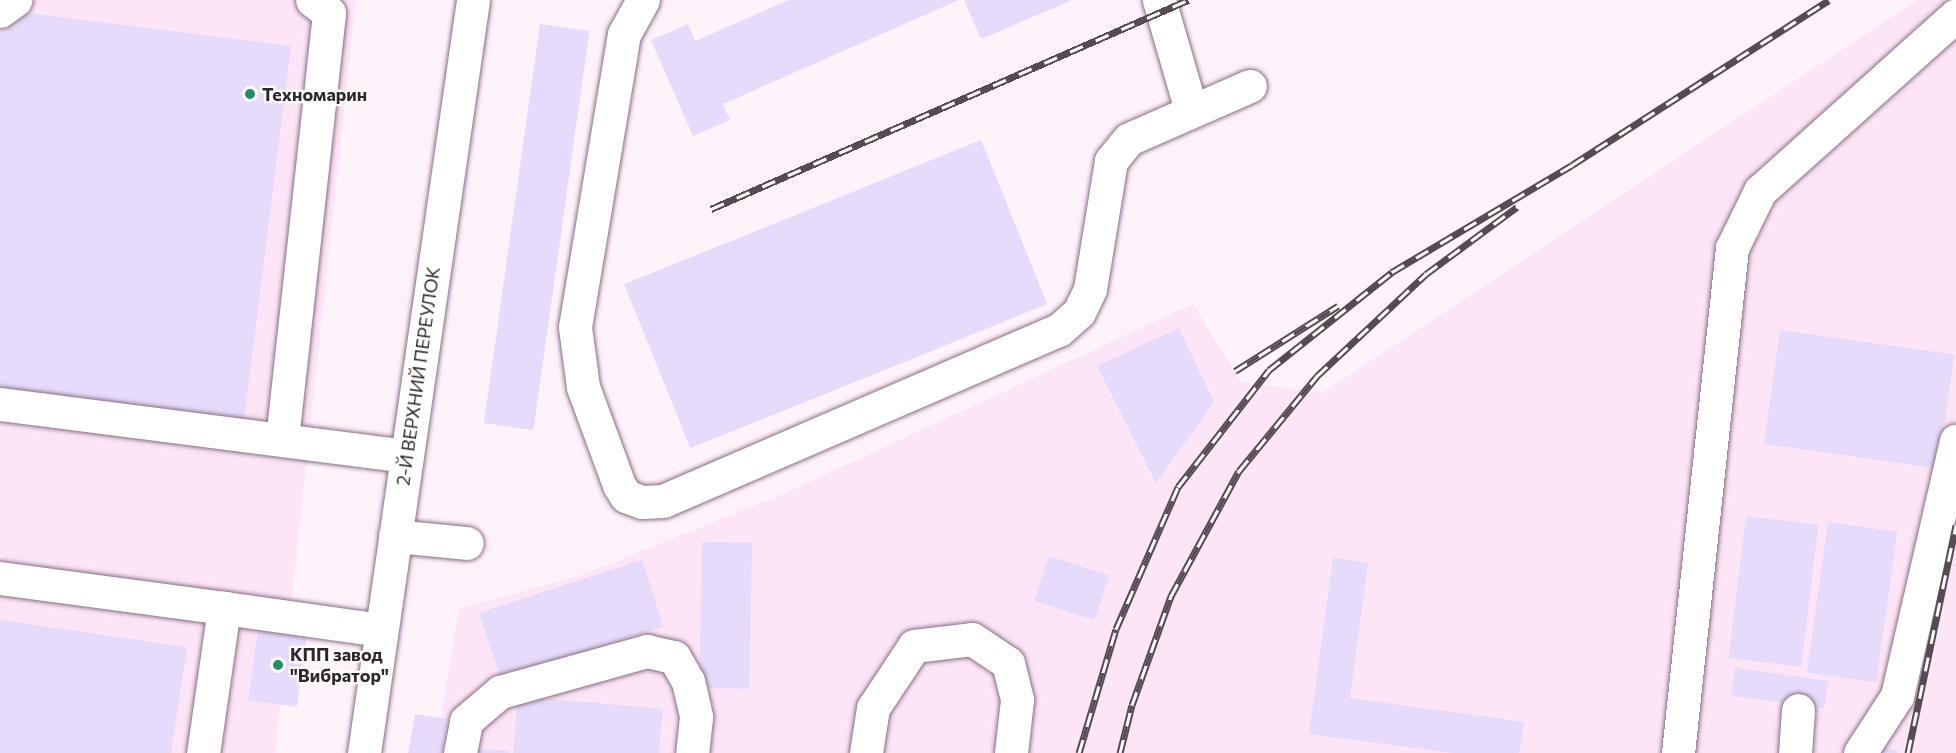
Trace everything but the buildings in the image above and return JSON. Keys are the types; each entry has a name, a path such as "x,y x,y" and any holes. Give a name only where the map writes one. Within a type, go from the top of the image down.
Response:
{"street":[{"path":"0,11 15,0"},
{"name":"2-Й ВЕРХНИЙ ПЕРЕУЛОК","path":"364,753 473,0"},
{"path":"643,0 624,34 575,327 583,387 619,485 626,496 642,502 663,501 1059,330 1079,312 1090,289 1111,161 1129,139 1250,86"},
{"path":"1159,0 1191,110"},
{"path":"282,439 324,4"},
{"path":"1678,753 1732,248 1761,191 1956,15"},
{"path":"0,404 407,456"},
{"path":"1860,753 1897,696 1956,441"},
{"path":"395,536 467,543"},
{"path":"0,578 381,630"},
{"path":"203,753 224,608"},
{"path":"866,753 873,708 914,646 972,639 1008,663 1017,700 1011,753"},
{"path":"460,753 466,720 500,692 647,651 674,657 688,681 696,717 692,753"},
{"path":"1795,753 1798,710"}],"shaded area":[{"path":"0,0 356,0 275,753 0,753"},
{"path":"1917,0 1956,0 1956,753 426,753 441,718 459,609 582,575 781,495 1193,304 1241,382 1322,393"}],"railway":[{"path":"711,209 1188,0"},
{"path":"1079,753 1116,629 1178,487 1269,370 1392,272 1572,165 1829,0"},
{"path":"1120,753 1132,705 1171,596 1239,471 1317,376 1426,274 1517,207"},
{"path":"1235,371 1338,306"},
{"path":"1908,753 1956,525"}],"place":[{"name":"Техномарин","path":"250,94"},
{"name":"КПП завод \"Вибратор\"","path":"278,665"}]}
